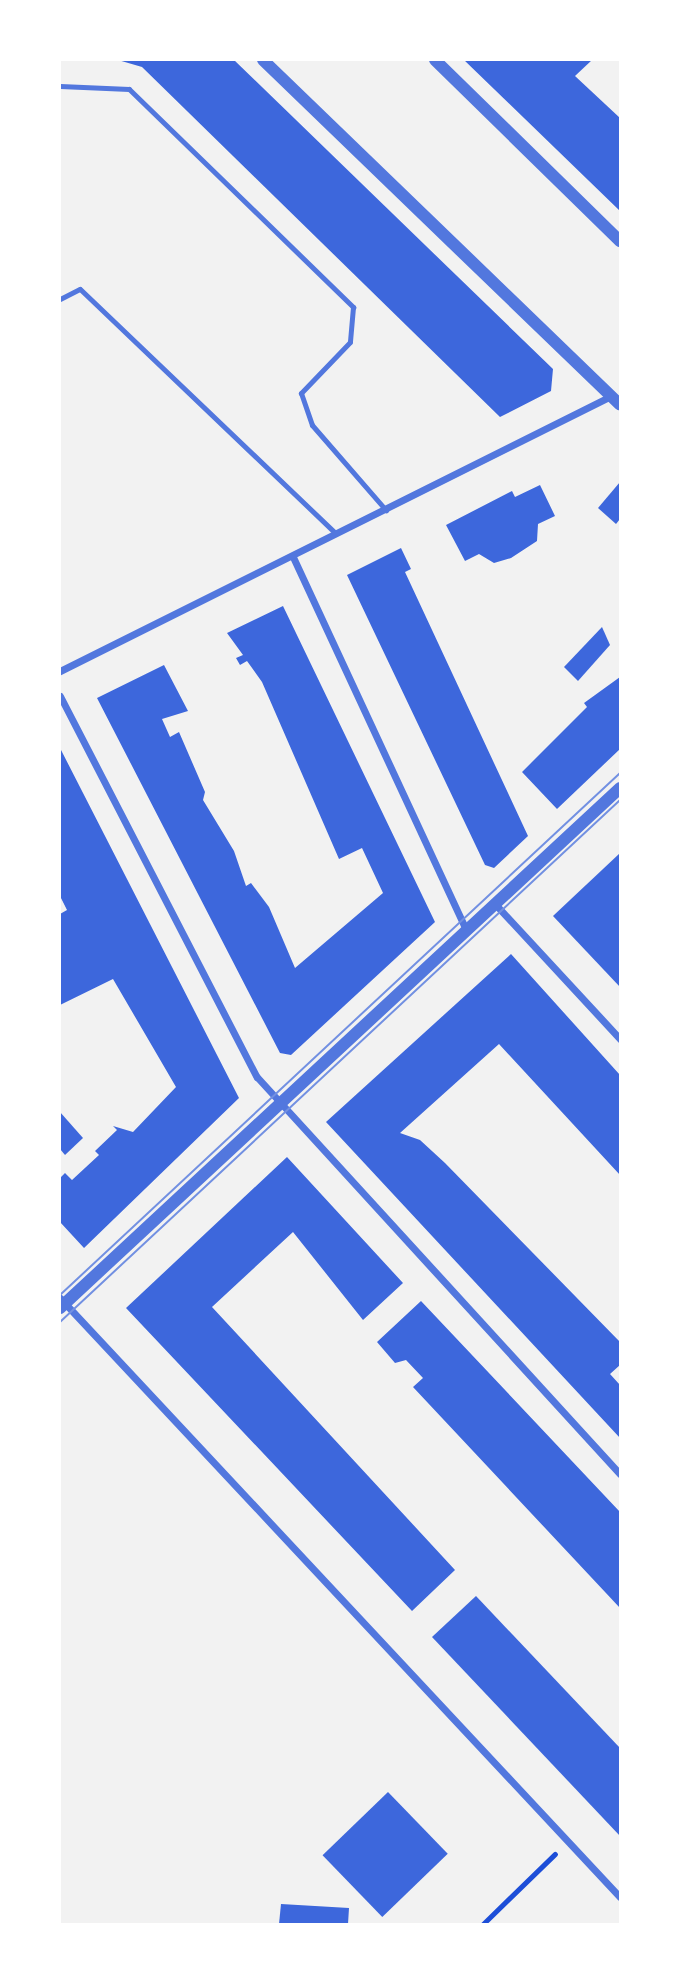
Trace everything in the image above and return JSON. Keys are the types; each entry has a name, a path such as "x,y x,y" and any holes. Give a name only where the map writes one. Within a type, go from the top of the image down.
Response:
{"street":[{"path":"60,671 336,534 616,400 262,60"},
{"path":"435,60 621,241"},
{"path":"293,557 467,931"},
{"path":"60,696 257,1077 621,1474"},
{"path":"621,788 282,1104 61,1303 621,1896"},
{"path":"496,905 621,1039"}],"lane":[{"path":"60,86 129,89 353,307 350,342 301,393 312,425 386,510"},
{"path":"60,299 80,289 144,347 336,534"}],"path":[{"path":"483,1924 569,1841"}],"building":[{"path":"118,60 234,60 553,369 551,391 500,417 142,67"},
{"path":"464,60 592,60 575,76 620,118 620,211"},
{"path":"620,482 620,519 616,524 598,508"},
{"path":"540,485 555,516 538,524 537,541 511,558 494,563 479,554 465,561 446,525 512,491 515,497"},
{"path":"401,548 411,569 405,572 528,836 494,868 485,865 347,575"},
{"path":"283,606 435,922 291,1055 280,1053 97,698 164,665 188,711 162,719 170,737 179,732 205,792 203,800 234,851 246,886 251,883 269,907 295,968 383,893 362,848 339,859 262,682 247,661 240,665 236,658 243,655 227,633"},
{"path":"602,627 610,645 578,681 564,667"},
{"path":"620,677 620,749 557,809 522,772 587,707 584,703"},
{"path":"60,748 239,1098 84,1248 60,1222 60,1178 65,1173 72,1180 99,1155 95,1151 117,1130 113,1126 133,1132 176,1087 113,979 60,1005 60,914 67,910 60,896"},
{"path":"620,853 620,987 553,916"},
{"path":"511,954 620,1075 620,1175 499,1044 400,1133 420,1140 445,1163 620,1342 620,1365 610,1374 620,1385 620,1438 326,1122"},
{"path":"60,1112 83,1138 65,1155 60,1149"},
{"path":"287,1157 403,1283 363,1320 293,1232 212,1307 455,1570 412,1611 126,1308"},
{"path":"421,1301 620,1512 620,1608 413,1387 423,1378 406,1360 395,1363 377,1342"},
{"path":"476,1596 620,1748 620,1836 432,1637"},
{"path":"388,1792 448,1854 382,1917 323,1855"},
{"path":"281,1904 349,1908 348,1924 279,1924"}],"tram line":[{"path":"60,1295 620,773"},
{"path":"60,1322 620,800"}]}
